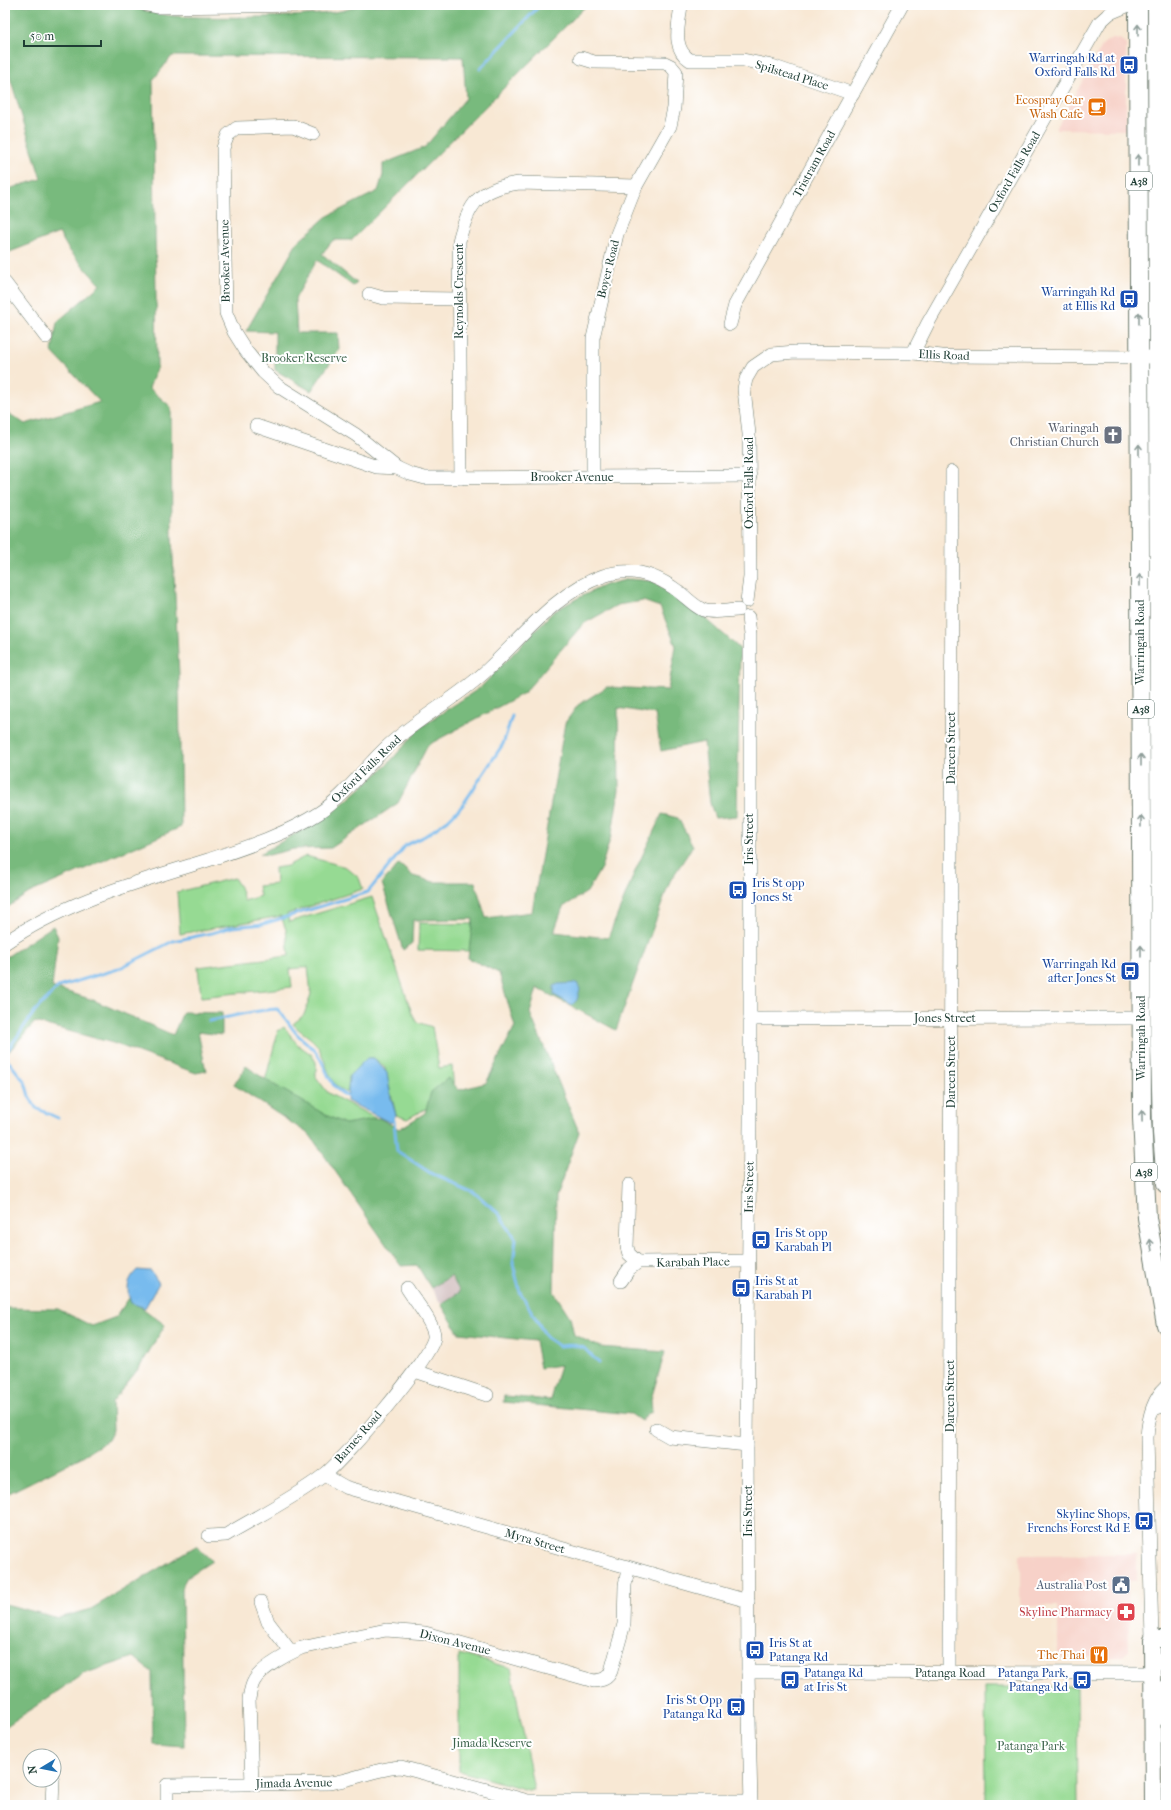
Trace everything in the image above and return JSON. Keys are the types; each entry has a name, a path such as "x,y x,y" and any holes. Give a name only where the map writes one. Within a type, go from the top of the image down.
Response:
{"highway":[{"name":"Warringah Road","path":"1138,5 1142,1154 1147,1218 1166,1325"},
{"name":"Warringah Road","path":"1157,5 1162,46 1160,1074 1162,1133 1166,1184"}],"main road":[{"path":"1153,1805 1152,1673 1159,1639"},
{"path":"1153,1754 1166,1687"}],"street":[{"path":"147,5 157,7 309,5"},
{"name":"Spilstead Place","path":"681,5 678,39 679,49 684,56 690,60 743,60 772,66 853,94"},
{"name":"Tristram Road","path":"730,324 734,304 902,5"},
{"name":"Oxford Falls Road","path":"913,353 928,322 1100,22 1110,13 1129,5"},
{"name":"Boyer Road","path":"581,58 594,62 665,63 671,66 676,72 674,108 670,126 636,186 617,234 593,338 593,477"},
{"name":"Brooker Avenue","path":"313,134 293,126 237,128 228,135 223,148 226,313 234,332 246,351 263,372 278,386 356,436 397,468 410,474 426,478 750,476"},
{"name":"Reynolds Crescent","path":"461,478 459,241 462,226 469,209 486,193 506,184 636,186"},
{"path":"5,283 46,337"},
{"path":"369,294 382,298 459,299"},
{"name":"Ellis Road","path":"753,367 772,354 795,352 913,353 942,356 1162,356"},
{"name":"Oxford Falls Road","path":"5,943 53,914 84,902 256,844 291,830 320,812 339,797 388,745 484,673 546,613 576,590 604,575 620,572 643,573 655,577 705,611 744,609 750,577 750,476 749,434 744,389 746,379 753,367"},
{"name":"Brooker Avenue","path":"256,426 377,467 397,468"},
{"name":"Dareen Street","path":"949,1673 952,472"},
{"name":"Iris Street","path":"744,609 750,635 750,1018 747,1445 748,1672 751,1803"},
{"name":"Jones Street","path":"750,1018 1141,1018"},
{"path":"621,1281 629,1268 638,1262 629,1254 627,1247 629,1185"},
{"name":"Karabah Place","path":"638,1262 748,1261"},
{"name":"Barnes Road","path":"209,1536 226,1535 324,1475 341,1459 415,1371 428,1353 434,1338 432,1326 407,1288"},
{"path":"415,1371 488,1395"},
{"path":"1159,1639 1147,1438 1148,1420 1159,1393 1166,1387"},
{"path":"1153,1409 1166,1404"},
{"path":"656,1429 670,1437 747,1445"},
{"name":"Myra Street","path":"324,1475 345,1487 628,1569 748,1601"},
{"name":"Dixon Avenue","path":"252,1784 249,1699 251,1688 258,1676 291,1652 308,1646 386,1630 425,1633 594,1681 601,1680 610,1675 624,1624 624,1585 628,1569"},
{"path":"261,1602 268,1622 291,1652"},
{"name":"Patanga Road","path":"748,1672 1152,1673"},
{"name":"Jimada Avenue","path":"167,1805 166,1785 334,1783 391,1767 401,1767 528,1801 751,1803"},
{"path":"52,1805 53,1788"}],"shaded area":[{"name":"Ecospray Car Wash Cafe","path":"1112,38 1120,39 1126,44 1126,130 1056,129 1103,44"},
{"path":"450,1276 460,1292 441,1304 431,1288"},
{"path":"1137,1554 1137,1581 1128,1581 1129,1651 1123,1657 1058,1657 1058,1606 1020,1605 1020,1555"}],"green space":[{"name":"Brooker Reserve","path":"5,5 128,5 150,12 173,16 269,17 325,13 346,10 358,5 587,5 352,240 333,240 322,254 357,283 353,286 317,260 295,299 297,333 338,333 339,350 311,391 275,370 275,332 246,331 297,243 326,217 378,191 383,175 383,164 425,147 466,98 463,57 172,56 153,80 157,367 149,388 171,407 172,536 179,675 181,827 29,893 5,909 5,411 25,424 100,402 52,352 57,322 100,285 69,250 59,233 7,253 5,249 5,190 41,179 5,61"},
{"path":"629,579 653,581 702,615 740,649 737,816 715,818 710,803 704,742 661,751 655,714 618,708 619,790 612,833 601,868 587,892 563,907 554,932 608,938 636,869 662,814 678,818 693,846 670,881 616,1030 537,988 530,1013 579,1132 556,1196 554,1292 570,1317 574,1335 600,1347 665,1352 651,1399 652,1412 647,1414 641,1421 631,1414 503,1402 504,1396 550,1400 560,1365 540,1368 535,1341 459,1333 441,1304 460,1292 451,1276 431,1288 417,1265 401,1266 310,1135 234,1085 246,1066 266,1080 324,1114 345,1124 379,1118 399,1129 425,1113 431,1092 448,1078 459,1090 486,1083 515,1026 499,973 468,958 473,919 413,920 412,943 403,950 382,883 399,864 413,876 434,882 475,882 486,918 532,912 565,723 578,705 607,687 668,690 676,646 660,607 643,601 617,605 583,624 524,693 428,745 398,803 331,848 293,849 269,855 260,854 332,813 386,766 421,727 481,687 553,612 605,585"},
{"path":"306,856 346,867 359,878 363,889 287,914 289,922 372,897 412,1013 417,1022 432,1027 439,1068 452,1066 454,1093 407,1119 396,1115 385,1068 374,1058 367,1058 349,1076 348,1093 337,1086 329,1074 316,1044 293,1024 304,1015 311,994 308,967 290,969 292,987 201,997 198,967 289,956 286,930 281,916 180,934 177,892 234,878 240,887 244,901 260,896 258,886 276,884 275,868 287,866"},
{"path":"419,923 472,924 472,951 418,950"},
{"path":"53,926 58,937 52,987 93,1000 173,1035 183,1012 222,1013 222,1035 198,1032 206,1071 196,1073 113,1043 35,1022 5,1056 5,958"},
{"path":"284,1027 298,1045 311,1054 316,1062 316,1077 328,1093 390,1126 352,1130 264,1085 278,1031"},
{"path":"129,1298 165,1325 139,1368 112,1402 113,1430 108,1440 81,1457 5,1495 5,1308 58,1309 92,1326 116,1317"},
{"path":"196,1546 212,1561 187,1577 182,1586 184,1746 153,1744 152,1672 134,1657 83,1674 5,1727 5,1604 58,1618 91,1609"},
{"name":"Jimada Reserve","path":"459,1654 511,1668 534,1790 528,1790 459,1771"},
{"name":"Patanga Park","path":"985,1687 1077,1687 1078,1805 986,1805"}],"water":[{"path":"577,983 580,989 577,1000 572,1005 554,995 554,986 558,984"},
{"path":"367,1058 374,1058 387,1073 391,1098 396,1115 391,1123 347,1101 349,1076"},
{"path":"137,1270 151,1271 159,1283 145,1308 131,1303 128,1293 129,1281"}],"waterway":[{"path":"480,69 540,5"},
{"path":"5,1054 35,1011 58,987 118,969 173,941 212,933 232,927 263,924 368,892 406,845 425,836 448,820 462,806 503,744 512,716"},
{"path":"209,1021 251,1012 277,1009 296,1033 316,1052 322,1061 330,1080 338,1090 351,1098"},
{"path":"5,1057 25,1082 29,1096 36,1108 58,1118"},
{"path":"390,1118 394,1121 397,1151 432,1174 474,1192 499,1214 516,1239 513,1264 520,1292 547,1338 559,1346 573,1345 584,1348 599,1363"}],"place":[{"name":"Warringah Rd at Oxford Falls Rd","path":"1129,65"},
{"name":"Ecospray Car Wash Cafe","path":"1097,107"},
{"name":"Warringah Rd at Ellis Rd","path":"1129,299"},
{"name":"Waringah Christian Church","path":"1113,435"},
{"name":"Iris St opp Jones St","path":"738,890"},
{"name":"Warringah Rd after Jones St","path":"1130,971"},
{"name":"Iris St opp Karabah Pl","path":"761,1240"},
{"name":"Iris St at Karabah Pl","path":"741,1288"},
{"name":"Skyline Shops, Frenchs Forest Rd E","path":"1144,1521"},
{"name":"Australia Post","path":"1121,1585"},
{"name":"Skyline Pharmacy","path":"1126,1612"},
{"name":"Iris St at Patanga Rd","path":"755,1650"},
{"name":"The Thai","path":"1099,1655"},
{"name":"Patanga Rd at Iris St","path":"790,1680"},
{"name":"Patanga Park, Patanga Rd","path":"1082,1680"},
{"name":"Iris St Opp Patanga Rd","path":"736,1707"}]}
